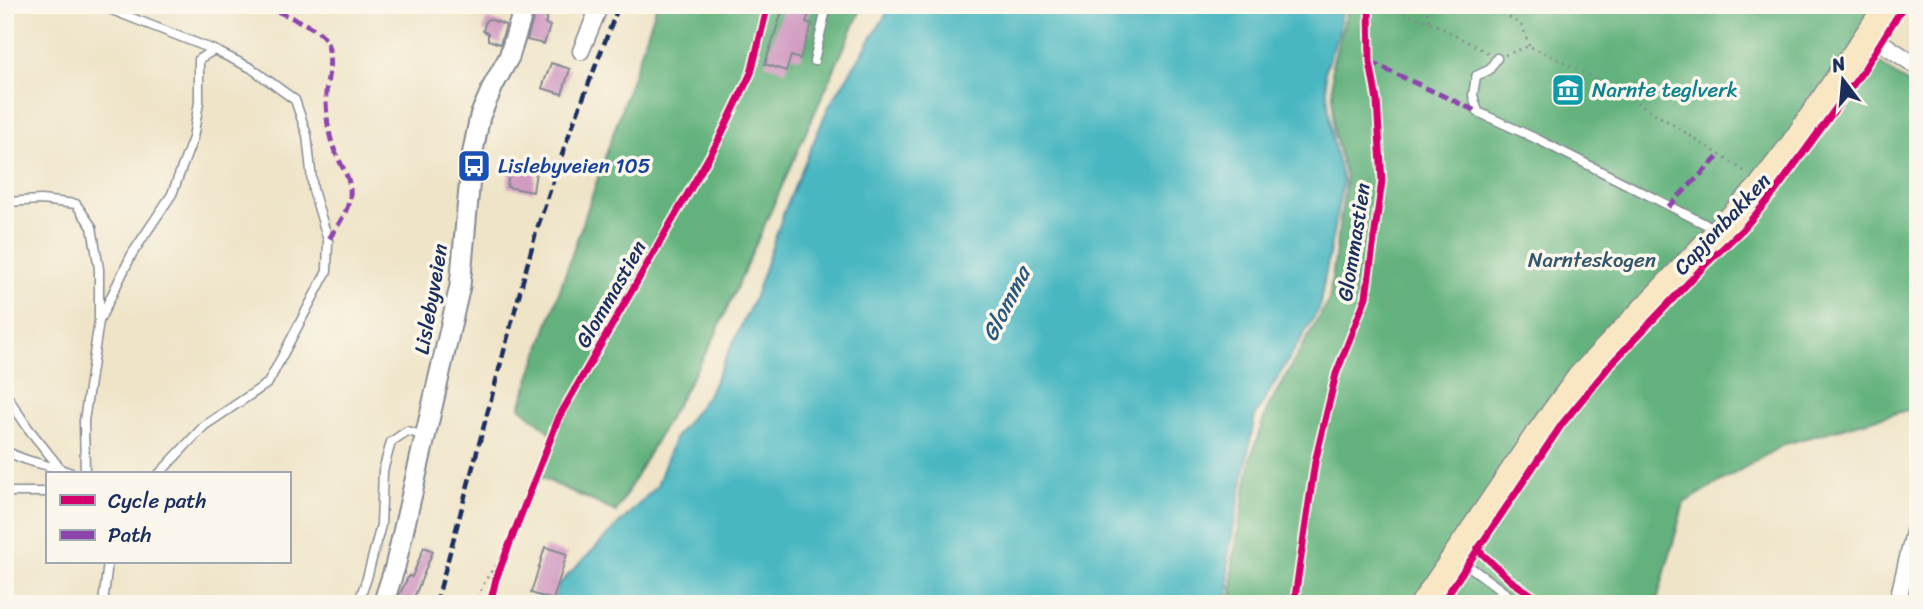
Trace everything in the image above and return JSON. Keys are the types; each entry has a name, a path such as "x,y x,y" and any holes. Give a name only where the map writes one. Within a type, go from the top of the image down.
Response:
{"main road":[{"name":"Capjonbakken","path":"1422,604 1579,377 1763,182 1791,146 1887,5"}],"street":[{"name":"Lislebyveien","path":"383,604 395,567 460,286 472,156 480,116 509,57 525,5"},
{"path":"580,51 600,5"},
{"path":"1867,36 1918,67"},
{"path":"1897,604 1918,515"}],"lane":[{"path":"99,5 214,50 251,68 295,100 307,135 313,190 328,240 327,271 268,383 204,426 161,472"},
{"path":"814,61 827,5"},
{"path":"99,321 132,254 172,194 193,138 199,102 199,59 214,50"},
{"path":"1497,58 1489,70 1476,76 1473,95 1478,112 1718,230"},
{"path":"5,202 41,200 76,204 92,227 99,268 99,321 84,421 85,472"},
{"path":"5,393 28,428 60,468"},
{"path":"358,604 368,578 381,525 383,471 391,442 407,431 426,436"},
{"path":"5,450 19,459 69,472"},
{"path":"5,492 46,492"},
{"path":"1455,555 1520,604"},
{"path":"103,604 108,564"}],"path":[{"path":"1377,5 1430,22 1497,58 1529,46 1573,66 1615,88 1763,182"},
{"path":"1426,5 1427,20 1430,22"},
{"path":"1492,5 1523,27 1529,46"},
{"path":"496,579 509,547"},
{"path":"476,604 481,587 491,569 505,557"}],"green space":[{"path":"657,5 863,5 714,338 616,512 540,477 555,436 520,407"},
{"name":"Narnteskogen","path":"1349,5 1882,5 1857,47 1918,91 1918,407 1785,444 1684,503 1657,601 1659,604 1232,604 1233,561 1251,457 1268,407 1329,300 1346,177 1334,133 1332,65"}],"water":[{"name":"Glomma","path":"892,5 1343,5 1339,31 1325,72 1332,138 1343,180 1319,309 1255,416 1228,557 1229,604 535,604 538,597 552,600 558,585 657,486 674,439 709,393 754,299 785,209 828,108"}],"building":[{"path":"537,5 551,5 545,24 550,26 544,44 527,40"},
{"path":"784,5 811,8 806,22 812,24 800,59 791,56 786,71 765,64"},
{"path":"486,20 506,25 500,44 488,40 488,33 483,31"},
{"path":"551,63 570,69 562,94 542,88"},
{"path":"510,168 536,172 533,192 507,187"},
{"path":"424,547 433,551 416,593 409,604 406,604 397,599 409,576 412,577"},
{"path":"545,547 567,554 553,600 531,593"}],"railway":[{"path":"436,604 536,232 567,140 619,5"}],"marked path":[{"path":"264,5 317,31 327,42 330,59 326,95 328,125 335,152 347,176 350,189 345,213 328,240"},
{"path":"1370,62 1478,112"},
{"path":"1668,207 1720,155"}],"cycle path":[{"name":"Glommastien","path":"490,604 496,579 559,417 717,143 751,73 768,5"},
{"name":"Glommastien","path":"1294,604 1315,462 1336,374 1366,297 1382,181 1377,101 1370,62 1369,5"},
{"path":"1441,604 1562,424 1612,363 1743,229 1774,193 1863,71 1904,5"},
{"path":"1477,549 1510,580 1545,604"}],"place":[{"name":"Narnte teglverk","path":"1568,90"},
{"name":"Lislebyveien 105","path":"474,166"}]}
